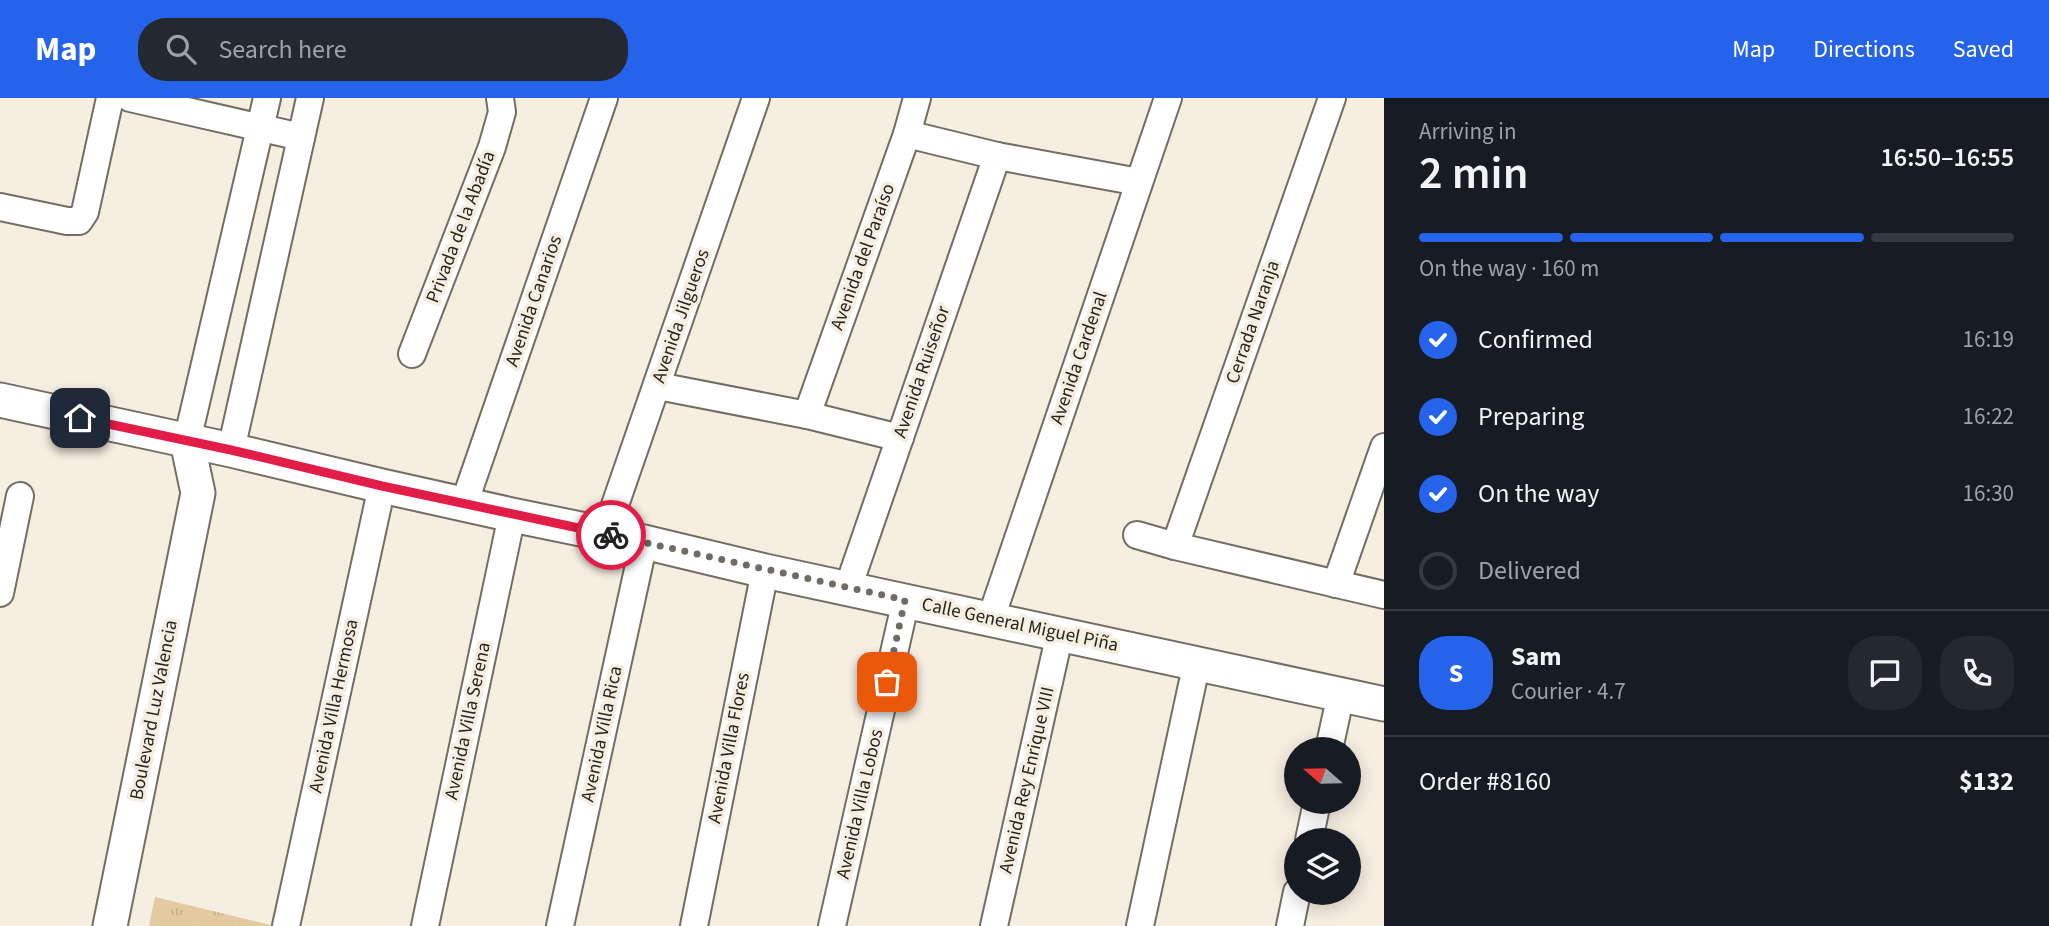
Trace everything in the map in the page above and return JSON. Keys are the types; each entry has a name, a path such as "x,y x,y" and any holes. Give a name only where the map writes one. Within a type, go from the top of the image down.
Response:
{"street":[{"path":"0,207 79,221 85,212 110,98"},
{"path":"130,98 301,137"},
{"name":"Boulevard Luz Valencia","path":"110,926 198,493 187,441 267,98"},
{"name":"Boulevard Luz Valencia","path":"198,493 231,450 310,98"},
{"name":"Privada de la Abadía","path":"412,354 492,147 502,112 500,98"},
{"name":"Avenida Canarios","path":"464,504 604,98"},
{"name":"Avenida Jilgueros","path":"605,534 756,98"},
{"name":"Avenida del Paraíso","path":"807,415 907,134 917,98"},
{"name":"Avenida Cardenal","path":"991,618 1168,98"},
{"name":"Cerrada Naranja","path":"1175,546 1332,98"},
{"path":"907,134 997,156 1139,182"},
{"name":"Avenida Ruiseñor","path":"848,588 997,156"},
{"path":"657,386 807,415 900,438"},
{"name":"Calle General Miguel Piña","path":"0,400 512,515 1384,704"},
{"path":"1336,584 1384,447"},
{"name":"Avenida Villa Hermosa","path":"286,926 382,486"},
{"path":"0,593 12,511"},
{"name":"Avenida Villa Serena","path":"425,926 512,515"},
{"path":"1137,535 1384,595"},
{"name":"Avenida Villa Rica","path":"560,926 643,542"},
{"name":"Avenida Villa Flores","path":"694,926 765,570"},
{"name":"Avenida Villa Lobos","path":"832,926 905,600"},
{"name":"Avenida Rey Enrique VIII","path":"994,926 1060,634"},
{"path":"1140,926 1196,662"},
{"path":"1332,737 1341,694"},
{"path":"1290,926 1294,905"}],"green space":[{"path":"155,897 275,926 149,926"}],"way so far":[{"path":"611,535 905,600 887,682"}],"route":[{"path":"80,418 611,535"}]}
